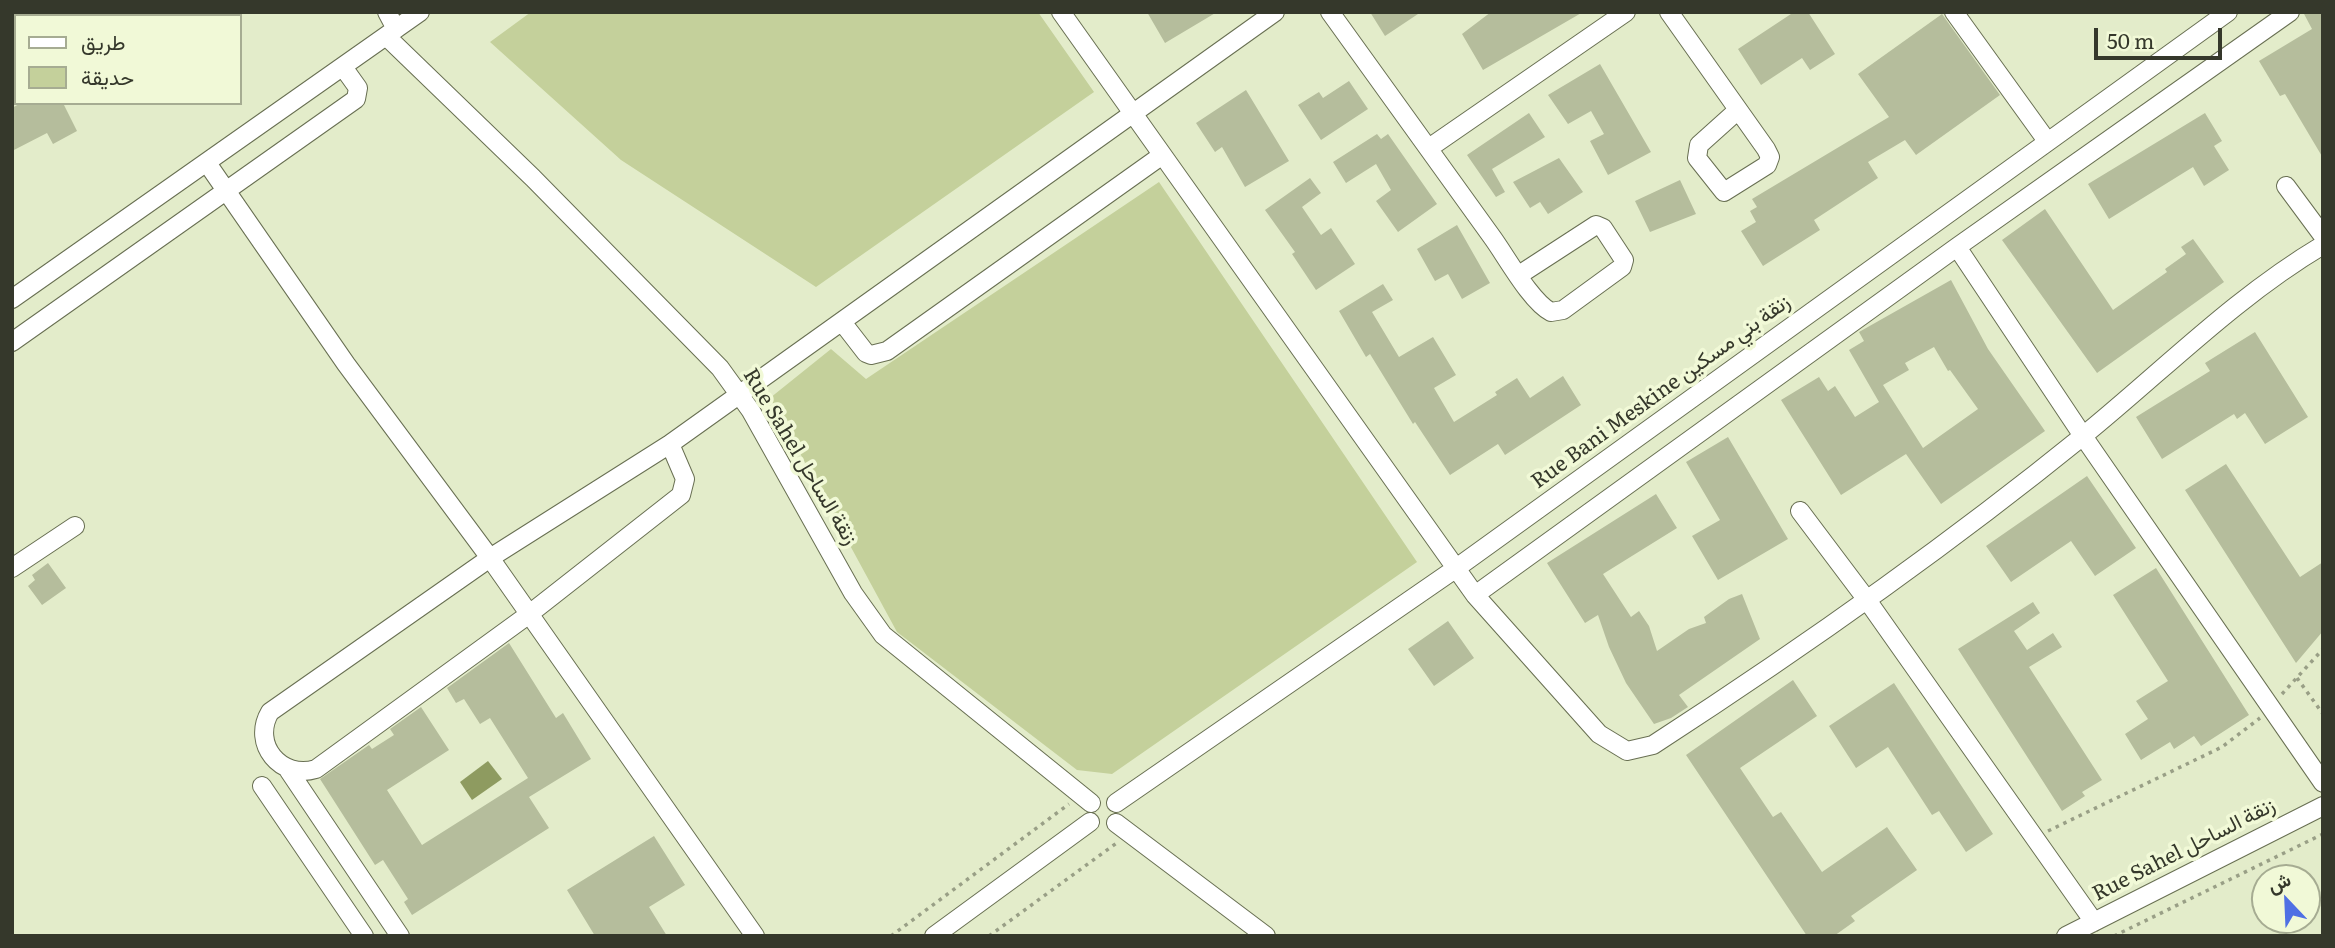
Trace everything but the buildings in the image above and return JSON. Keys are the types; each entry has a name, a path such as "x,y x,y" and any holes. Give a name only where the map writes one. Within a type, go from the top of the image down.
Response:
{"street":[{"name":"Rue Sahel زنقة الساحل","path":"387,12 391,33 720,368 739,393 853,593 883,635 1084,798"},
{"path":"12,299 420,12"},
{"path":"1061,12 1455,569 1584,720 1613,745 1627,751 1653,745 1867,600 2083,436 2246,296 2323,245"},
{"path":"400,936 289,771 277,762 263,736 270,712 490,558 670,444 1275,12"},
{"path":"1330,12 1429,148 1519,275 1542,306 1557,312 1622,267 1624,260 1604,228 1596,225 1519,275"},
{"path":"1429,148 1626,12"},
{"path":"1669,12 1738,110 1771,160 1730,191 1724,192 1697,158 1696,152 1699,145 1738,110"},
{"path":"1954,12 2047,141"},
{"name":"Rue Bani Meskine زنقة بني مسكين","path":"1116,803 1455,569 2228,12"},
{"path":"1475,595 1957,247 2290,12"},
{"path":"12,342 356,99 358,88 343,67"},
{"path":"842,322 866,353 871,355 887,351 1161,156"},
{"path":"207,163 346,364 490,558 755,936"},
{"path":"2286,186 2323,236"},
{"path":"1957,247 2083,436 2323,783"},
{"path":"289,771 316,769 528,615 681,495 685,479 670,444"},
{"path":"1800,511 1867,600 2094,922"},
{"path":"12,568 75,526"},
{"path":"262,786 364,936"},
{"path":"1122,827 1116,803 1103,796 1084,798 1090,822 1101,829 1122,827 1266,936"},
{"name":"Rue Sahel زنقة الساحل","path":"2066,936 2323,806"},
{"path":"934,936 1090,822"}],"path":[{"path":"2035,838 2222,747 2250,727 2323,649"},
{"path":"2297,678 2323,714"},
{"path":"891,936 1084,798"},
{"path":"989,936 1103,856 1122,827"},
{"path":"2114,936 2323,834"}],"green space":[{"path":"531,12 1038,12 1094,92 816,287 621,160 490,42"},
{"path":"1159,182 1417,562 1112,774 1077,770 897,632 770,398 831,349 866,379"}],"shaded area":[{"path":"488,761 502,779 472,800 460,782"}]}
